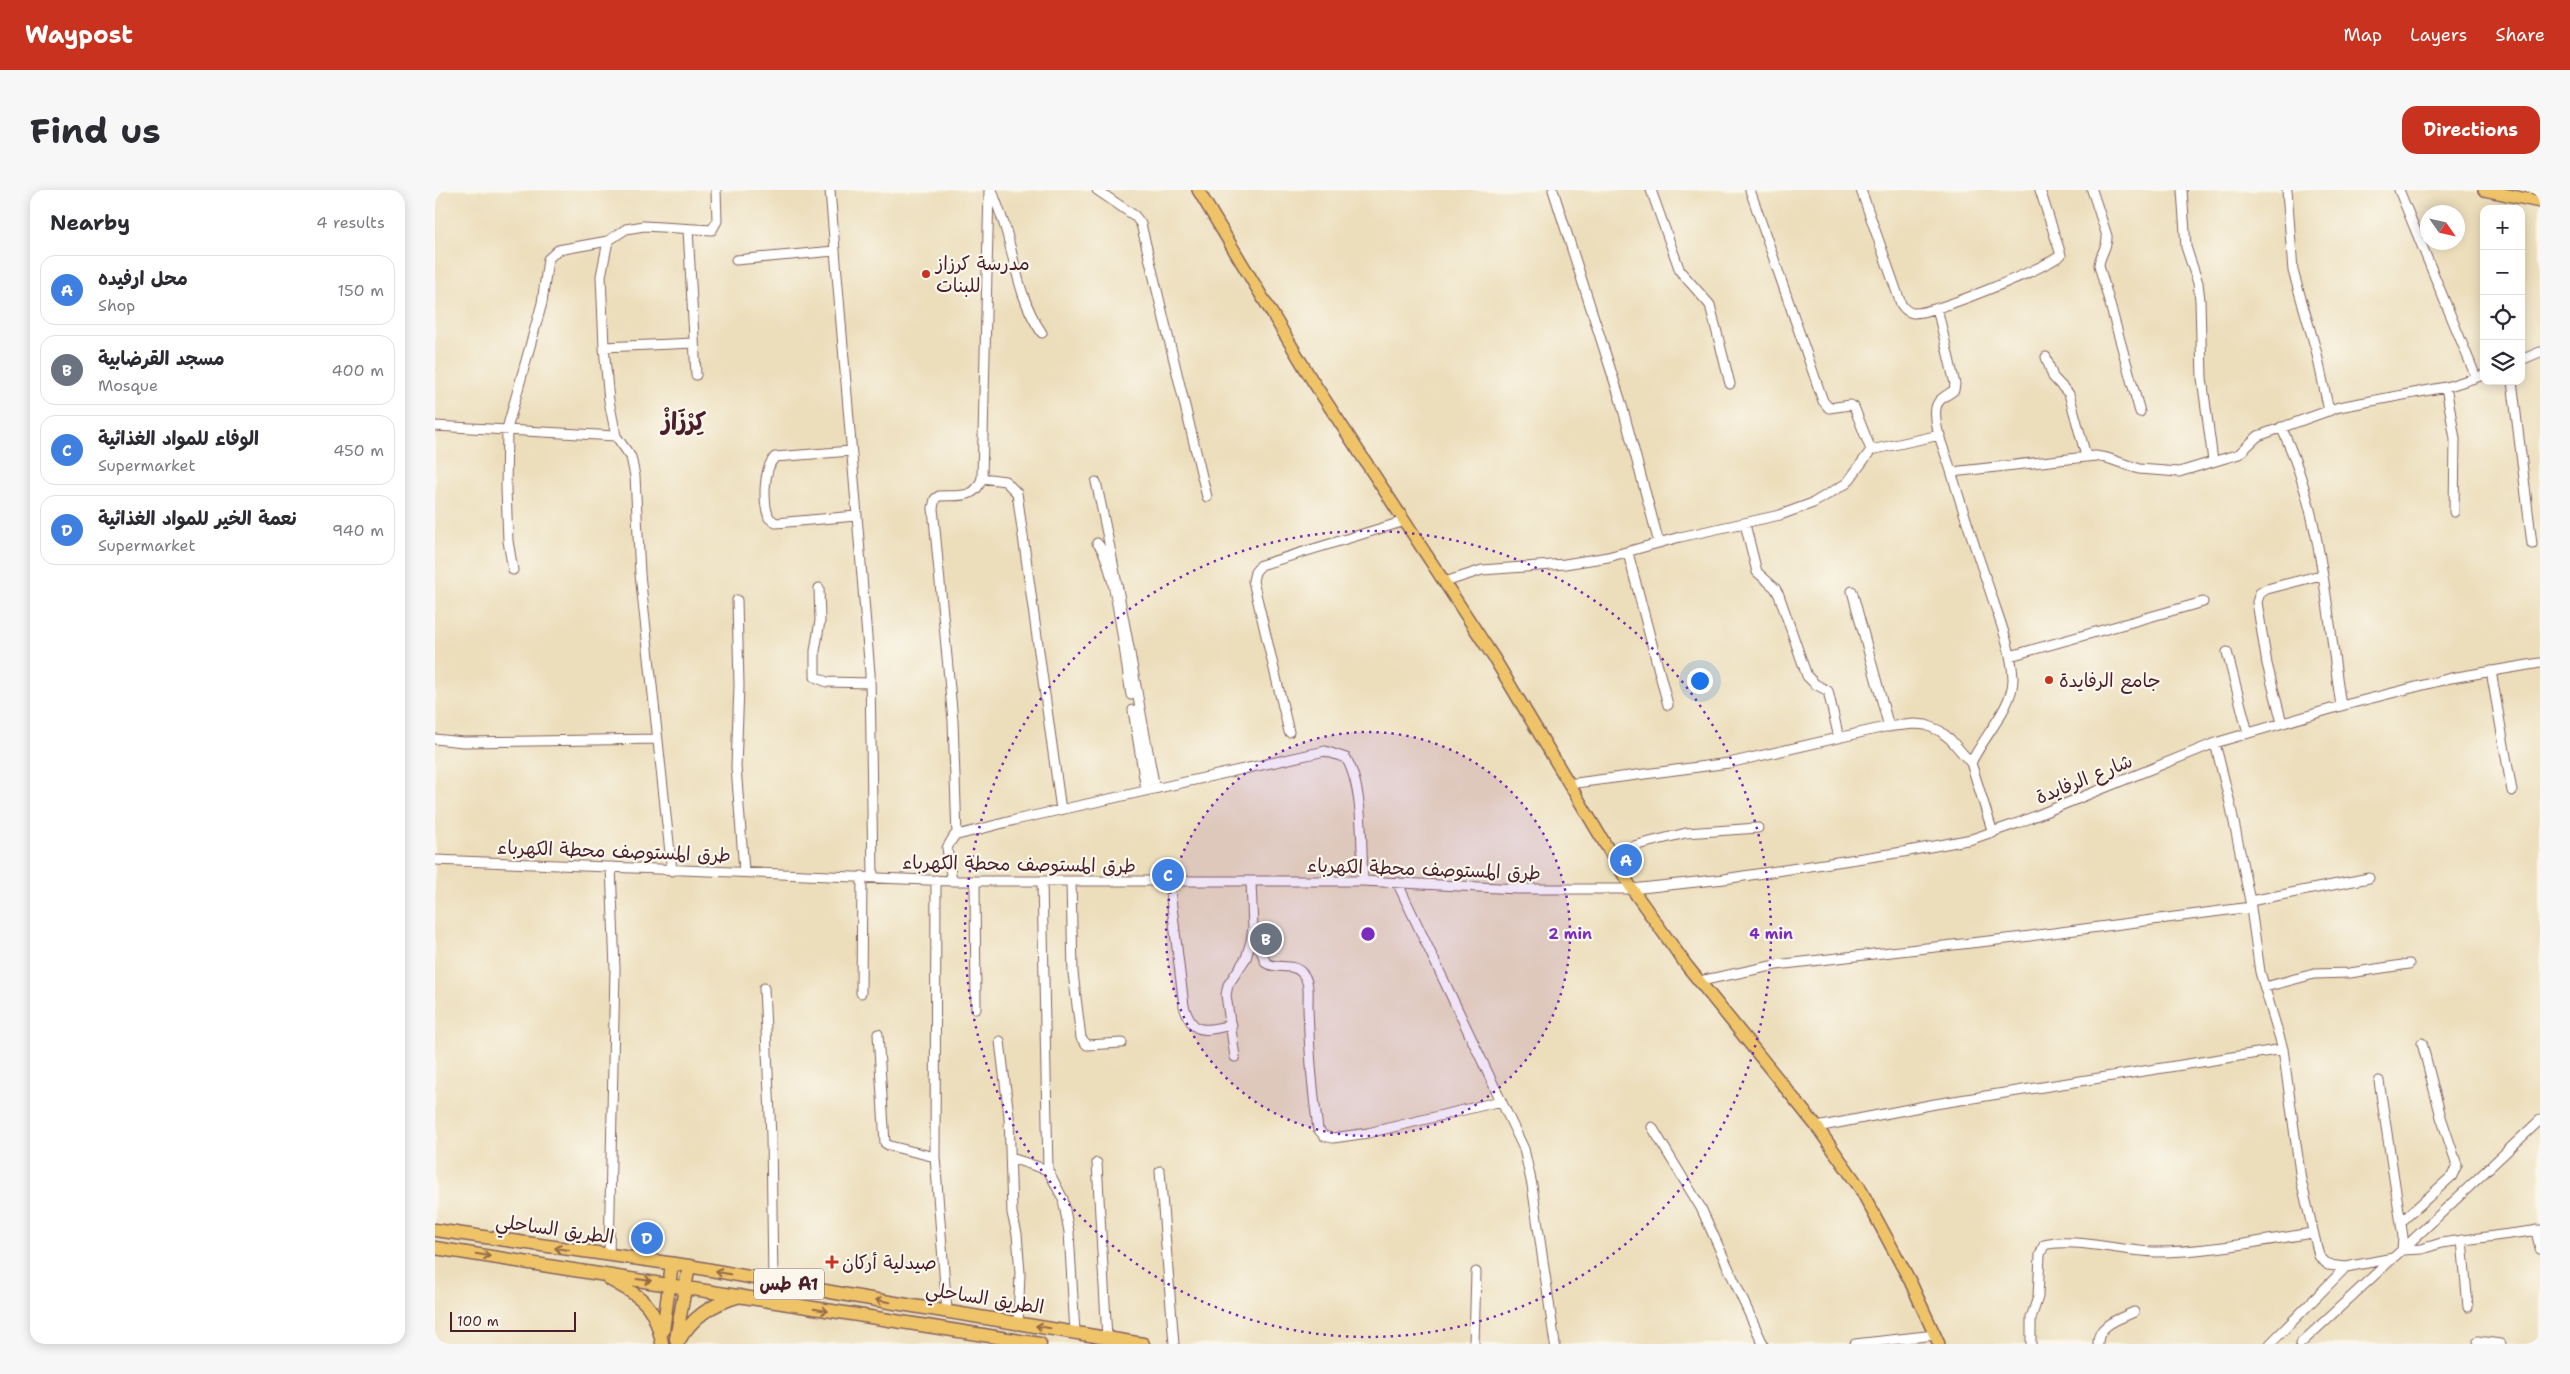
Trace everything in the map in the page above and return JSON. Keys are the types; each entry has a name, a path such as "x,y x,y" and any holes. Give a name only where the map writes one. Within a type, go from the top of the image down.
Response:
{"highway":[{"name":"الطريق الساحلي","path":"435,1230 689,1266 1143,1344"},
{"name":"الطريق الساحلي","path":"435,1248 601,1275 686,1286 1036,1344"},
{"path":"669,1344 669,1284 672,1264"},
{"path":"669,1344 686,1286 689,1266"},
{"path":"601,1275 633,1292 646,1302 669,1344"},
{"path":"669,1344 703,1312 743,1296"}],"main road":[{"path":"1198,190 1224,230 1312,380 1494,658 1632,889 1699,981 1817,1127 1845,1165 1875,1213 1937,1339"},
{"path":"1207,190 1224,230"},
{"path":"2484,190 2540,202"}],"street":[{"path":"513,570 508,542 506,498 507,429 541,303 548,259 558,250 608,241 626,229 644,226 712,230 716,226 716,190"},
{"path":"830,190 870,683 873,877"},
{"path":"990,190 1007,232 1021,291 1042,333"},
{"path":"957,836 953,720 933,508 935,499 939,496 972,494 977,490 982,478 990,190"},
{"path":"1097,190 1135,216 1141,224 1207,497"},
{"path":"1553,190 1623,410 1659,543"},
{"path":"1651,190 1680,271 1710,305 1730,384"},
{"path":"1750,190 1823,401 1829,408 1850,405 1854,407 1871,450"},
{"path":"1861,190 1901,304 1906,311 1913,313 1937,308 2029,272 2061,255 2039,190"},
{"path":"2093,190 2107,236 2107,243 2100,256 2099,265 2141,412"},
{"path":"2182,190 2186,247 2198,283 2200,300 2202,378 2213,461"},
{"path":"2287,190 2293,271 2316,350 2329,411"},
{"path":"1952,472 2086,456 2107,458 2139,469 2166,473 2179,472 2239,454 2258,436 2329,411 2376,399 2447,387 2480,376 2399,190"},
{"path":"688,229 696,375"},
{"path":"608,241 601,276 604,347 609,401 616,436 631,457 635,476 640,574 672,870"},
{"path":"736,260 834,251"},
{"path":"1937,308 1955,384 1954,390 1941,398 1936,409 1940,435 2010,656 2013,680 2010,697 1978,747 1971,763"},
{"path":"604,347 694,343"},
{"path":"2525,358 2540,352"},
{"path":"2046,357 2053,377 2069,394 2086,456"},
{"path":"2512,385 2532,544"},
{"path":"2447,387 2455,439 2454,512"},
{"path":"435,426 507,429 550,434 616,436"},
{"path":"2281,427 2297,460 2306,491 2341,706"},
{"path":"1445,582 1482,570 1565,564 1628,553 1659,543 1745,524 1805,506 1834,492 1856,474 1871,450 1940,435"},
{"path":"851,451 775,457 768,469 765,503 769,518 776,522 856,516"},
{"path":"982,478 1005,481 1017,493 1061,810"},
{"path":"1096,482 1115,566 1151,789"},
{"path":"1289,732 1253,581 1255,572 1261,565 1405,521"},
{"path":"1745,524 1757,572 1775,588 1779,596 1807,676 1815,684 1828,691 1839,738"},
{"path":"1097,543 1105,554 1111,576 1151,789"},
{"path":"1628,553 1668,705"},
{"path":"2282,723 2267,664 2257,602 2259,593 2267,589 2321,575"},
{"path":"819,588 820,621 815,651 815,677 827,682 870,683"},
{"path":"1852,591 1889,727"},
{"path":"737,600 739,686 736,767 744,872"},
{"path":"2010,656 2203,602"},
{"path":"2227,652 2248,733"},
{"name":"شارع الرفايدة","path":"1632,889 1724,879 1946,845 1993,832 2215,742 2341,706 2451,678 2540,663"},
{"path":"2491,671 2512,792"},
{"path":"1568,784 1729,763 1889,727 1914,724 1926,725 1950,739 1971,763 1993,832"},
{"path":"435,739 463,742 657,739"},
{"path":"2215,742 2250,904 2260,972 2283,1048 2301,1180 2312,1233 2323,1261 2335,1267 2346,1267 2393,1258"},
{"path":"952,881 947,848 950,841 957,836 1151,789 1303,754 1325,751 1338,753 1346,758 1354,778 1363,881"},
{"path":"1609,852 1685,833 1757,828"},
{"name":"طرق المستوصف محطة الكهرباء","path":"435,860 952,881 1363,881 1518,889 1632,889"},
{"path":"609,1255 615,969 611,867"},
{"path":"861,993 862,876"},
{"path":"1699,981 1776,965 2015,938 2250,904 2369,878"},
{"path":"936,880 935,1157 947,1311"},
{"path":"975,881 976,1009"},
{"path":"1042,881 1048,1170 1063,1199 1069,1232 1075,1332"},
{"path":"1071,882 1073,973 1081,1038 1087,1045 1122,1043"},
{"path":"1169,882 1184,1006 1188,1019 1194,1027 1203,1031 1232,1025"},
{"path":"1235,1057 1232,1025 1226,995 1228,985 1246,958 1253,931 1251,882"},
{"path":"1397,882 1518,1134 1528,1165 1555,1344"},
{"path":"1253,931 1266,963 1273,966 1292,967 1300,970 1308,985 1309,1066 1318,1129 1324,1136 1333,1138 1368,1133 1501,1101"},
{"path":"2265,986 2314,974 2350,973 2409,964"},
{"path":"764,988 771,1136 773,1281"},
{"path":"878,1034 885,1143 890,1146 935,1157"},
{"path":"1000,1041 1009,1116 1012,1213 1017,1234 1020,1273 1018,1323"},
{"path":"2401,1222 2452,1176 2457,1165 2422,1043"},
{"path":"1817,1127 1935,1104 2283,1048"},
{"path":"2379,1081 2401,1222 2402,1250"},
{"path":"2300,1344 2540,1120"},
{"path":"1653,1127 1701,1208 1763,1344"},
{"path":"1011,1158 1048,1170"},
{"path":"1097,1163 1107,1338"},
{"path":"1160,1171 1174,1344"},
{"path":"2402,1250 2422,1249 2461,1240 2538,1230 2540,1249"},
{"path":"2031,1344 2031,1318 2038,1297 2040,1255 2045,1245 2090,1245 2152,1252 2178,1252 2223,1248 2312,1233"},
{"path":"2461,1240 2468,1307"},
{"path":"2270,1344 2346,1267"},
{"path":"1474,1344 1476,1272"},
{"path":"2098,1344 2100,1332 2106,1325 2135,1312"},
{"path":"1855,1344 1937,1339"},
{"path":"2478,1341 2500,1344"}],"place":[{"name":"مدرسة كرزاز للبنات","path":"926,274"},
{"name":"جامع الرفايدة","path":"2049,680"},
{"name":"محل ارفيده","path":"1626,860"},
{"name":"الوفاء للمواد الغذائية","path":"1168,875"},
{"name":"مسجد القرضابية","path":"1266,939"},
{"name":"نعمة الخير للمواد الغذائية","path":"647,1238"},
{"name":"صيدلية أركان","path":"832,1262"}],"district":[{"name":"كِرْزَازْ","path":"684,422"}]}
